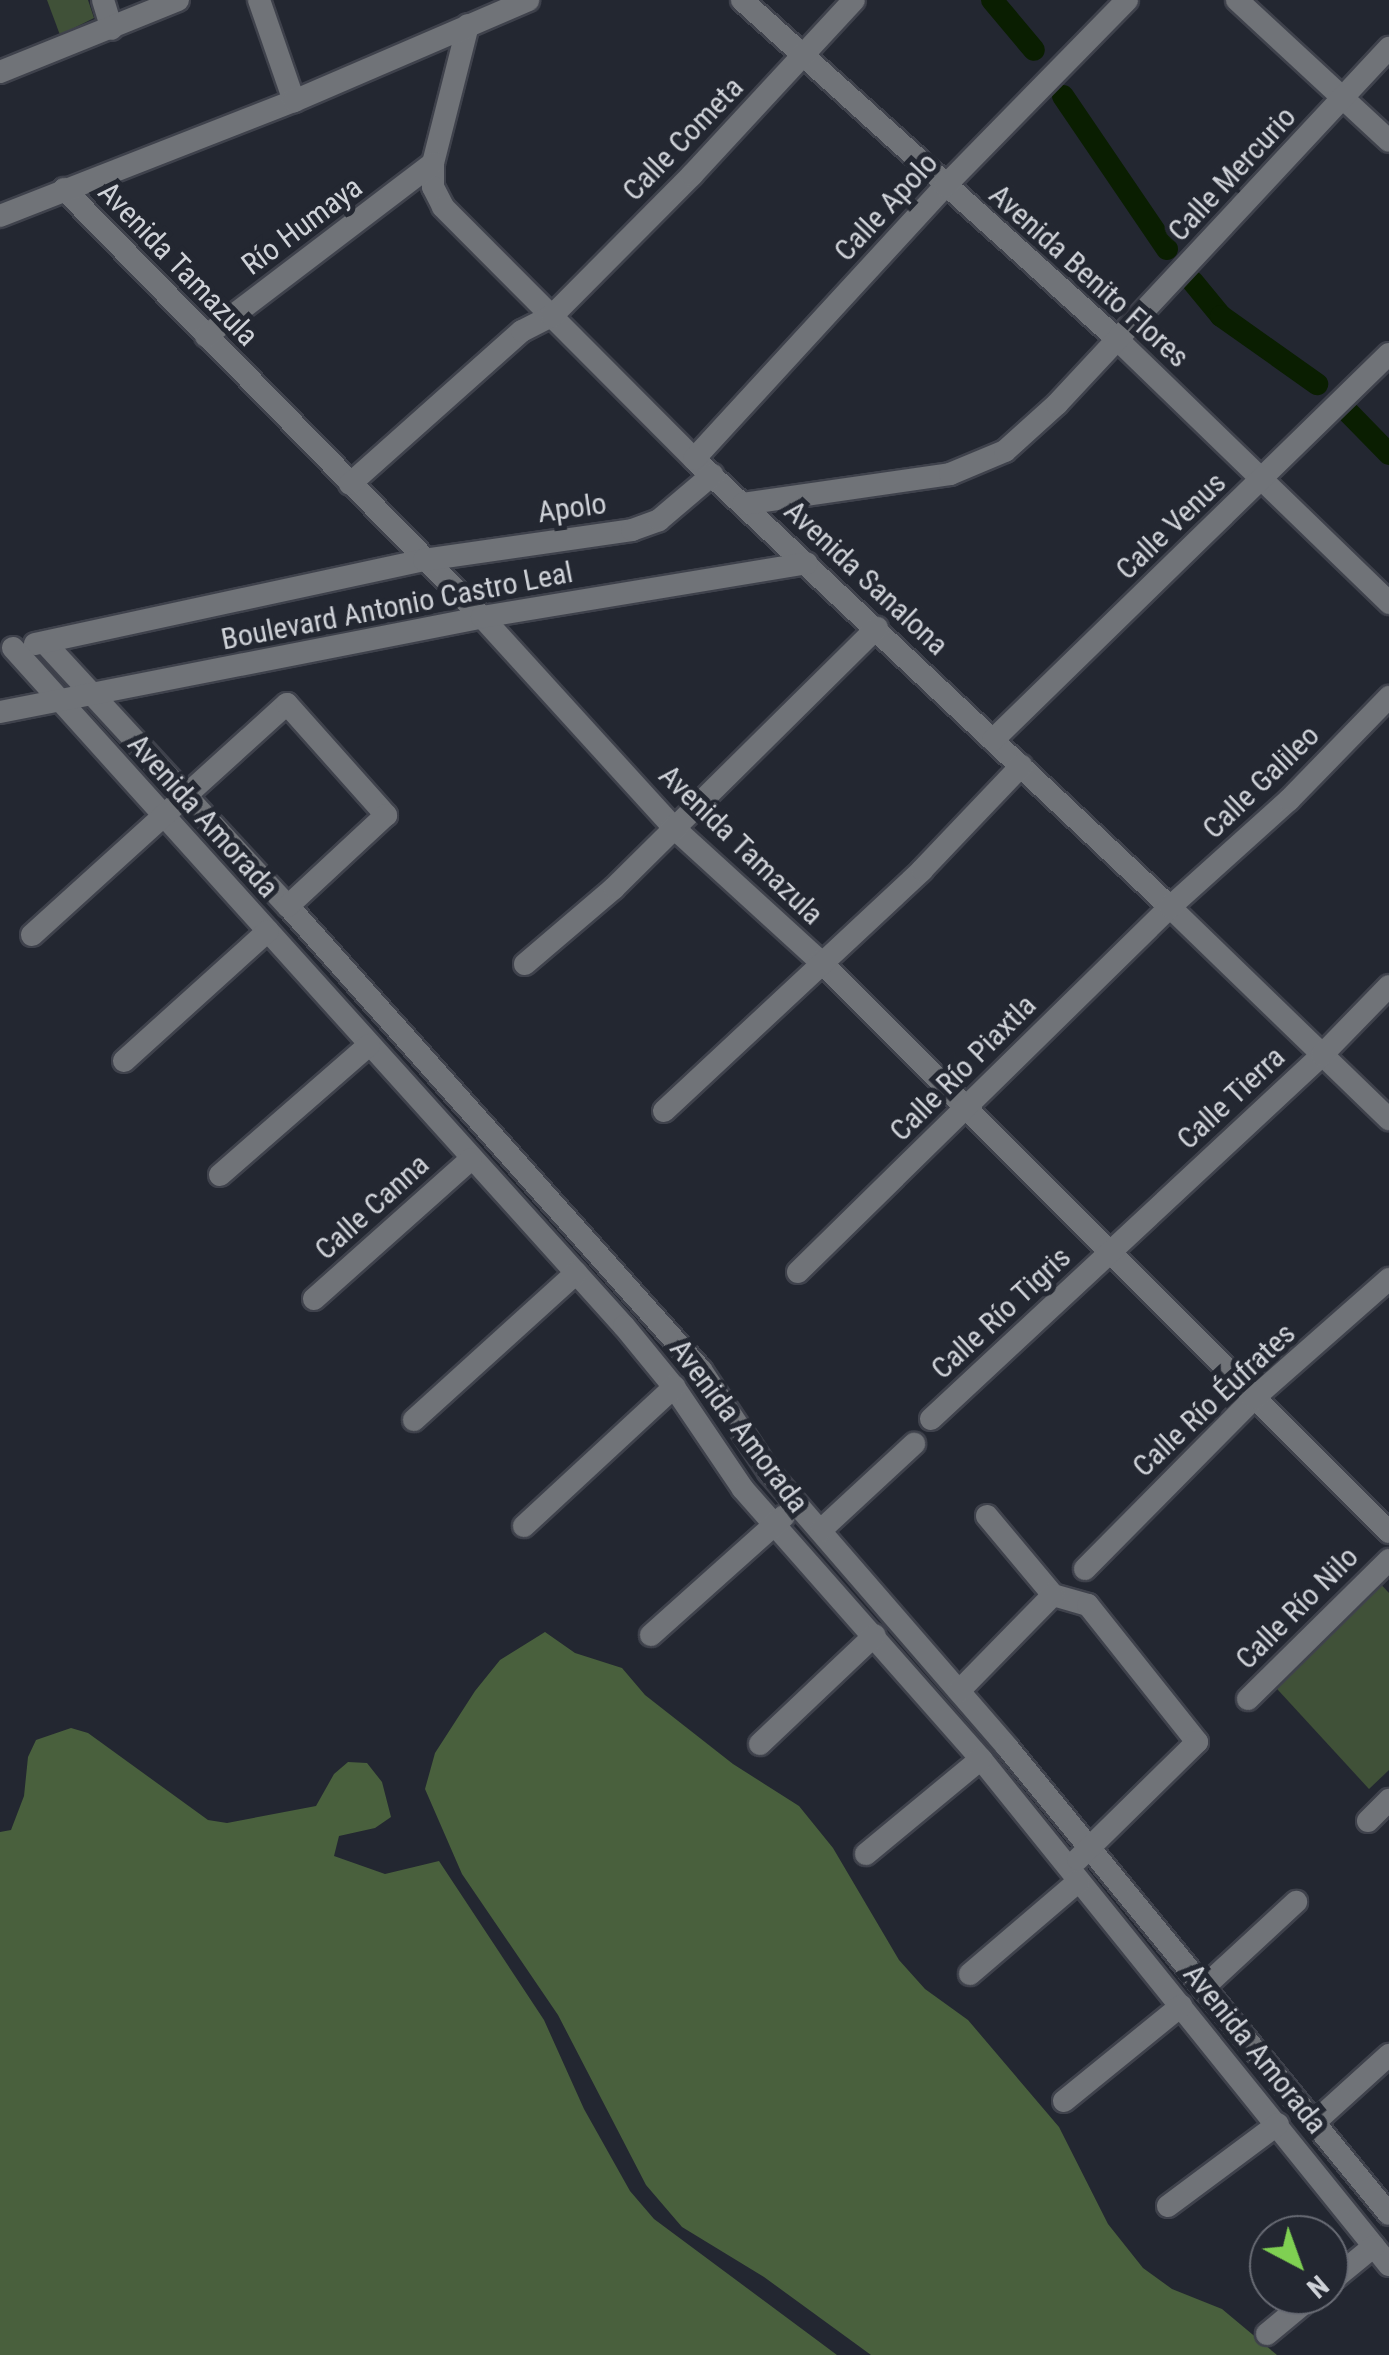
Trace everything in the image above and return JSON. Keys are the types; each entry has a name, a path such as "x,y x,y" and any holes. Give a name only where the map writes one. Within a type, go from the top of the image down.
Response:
{"street":[{"path":"104,0 112,29"},
{"path":"0,72 178,0"},
{"path":"259,0 294,102"},
{"path":"0,216 294,102 528,0"},
{"name":"Avenida Benito Flores","path":"742,0 1118,340 1389,603"},
{"name":"Calle Cometa","path":"350,484 522,331 552,316 806,55 854,0"},
{"name":"Calle Apolo","path":"694,459 946,186 1126,0"},
{"path":"1237,0 1389,141"},
{"name":"Avenida Sanalona","path":"468,26 434,163 433,188 443,207 694,459 1170,906 1389,1120"},
{"name":"Calle Mercurio","path":"743,504 934,477 1005,450 1058,404 1389,48"},
{"name":"Río Humaya","path":"206,336 434,163"},
{"name":"Avenida Tamazula","path":"64,189 482,616 674,827 820,961 1389,1532"},
{"name":"Calle Venus","path":"993,740 1389,354"},
{"name":"Apolo","path":"424,560 632,530 660,520 712,476"},
{"name":"Boulevard Antonio Castro Leal","path":"7,649 424,560"},
{"name":"Boulevard Antonio Castro Leal","path":"0,712 482,616 807,563"},
{"path":"525,964 614,888 877,628"},
{"name":"Avenida Amorada","path":"46,642 288,906 701,1370 769,1472 959,1691 1382,2206"},
{"name":"Avenida Amorada","path":"7,649 268,931 674,1387 743,1489 982,1759 1389,2265"},
{"name":"Calle Galileo","path":"1170,906 1289,800 1389,697"},
{"path":"32,935 287,704 386,815 288,906"},
{"path":"123,774 147,754"},
{"path":"664,1111 820,961 922,870 1021,766"},
{"name":"Calle Río Piaxtla","path":"798,1272 1170,906"},
{"path":"124,1061 268,931"},
{"name":"Calle Tierra","path":"1112,1252 1322,1055 1389,986"},
{"path":"220,1175 369,1046"},
{"name":"Calle Canna","path":"314,1299 471,1159"},
{"path":"540,1234 561,1213"},
{"name":"Calle Río Tigris","path":"932,1419 1112,1252"},
{"path":"414,1420 576,1273"},
{"name":"Calle Río Éufrates","path":"1085,1569 1254,1398 1389,1279"},
{"path":"524,1526 674,1387"},
{"path":"822,1530 914,1444"},
{"path":"650,1635 798,1504"},
{"path":"970,1974 1074,1874 1088,1848 1197,1742 1088,1605 1053,1595 987,1516"},
{"name":"Calle Río Nilo","path":"1248,1699 1389,1560"},
{"path":"959,1691 1053,1595"},
{"path":"760,1744 876,1635"},
{"path":"866,1854 982,1759"},
{"path":"1368,1821 1389,1800"},
{"path":"1202,1988 1296,1902"},
{"path":"1064,2101 1181,2006"},
{"path":"1315,2122 1389,2056"},
{"path":"1168,2206 1278,2124"},
{"path":"1350,2216 1382,2206"},
{"path":"1349,2267 1374,2246"},
{"path":"1267,2334 1290,2315"}],"green space":[{"path":"47,0 88,0 94,18 60,35"},
{"path":"1376,1579 1389,1593 1389,1770 1369,1789 1268,1679"},
{"path":"545,1632 575,1653 622,1668 645,1695 733,1764 799,1806 833,1848 899,1960 925,1989 968,2020 1059,2127 1108,2224 1143,2268 1172,2289 1222,2309 1277,2355 871,2355 764,2277 682,2227 646,2185 558,2015 462,1874 425,1789 435,1753 475,1691 500,1660"},
{"path":"71,1728 88,1733 208,1820 227,1823 316,1806 334,1774 348,1762 367,1763 382,1782 391,1817 375,1828 339,1836 334,1856 385,1874 439,1861 544,2020 584,2109 630,2191 654,2219 837,2355 0,2355 0,1832 11,1830 24,1796 28,1757 36,1740"}],"waterway":[{"path":"992,0 1034,50"},
{"path":"1063,96 1167,249"},
{"path":"1193,282 1221,316 1317,384"},
{"path":"1347,411 1389,454"}]}
